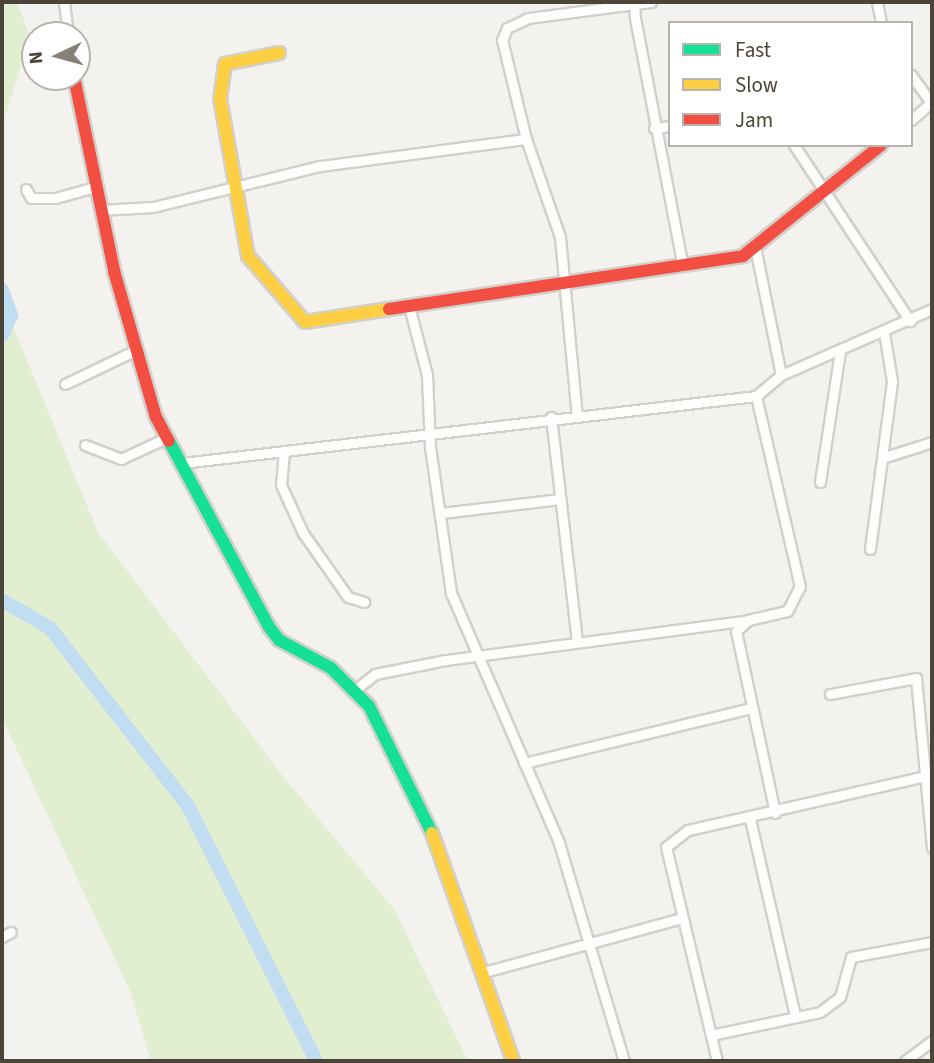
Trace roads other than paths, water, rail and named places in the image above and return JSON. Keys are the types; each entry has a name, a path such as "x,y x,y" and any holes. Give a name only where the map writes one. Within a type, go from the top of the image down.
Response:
{"street":[{"path":"64,2 66,21"},
{"path":"577,417 567,284 553,209 526,139 507,73 507,28 543,15 651,2"},
{"path":"877,2 881,21"},
{"path":"634,4 654,128 682,263"},
{"path":"279,53 225,64 219,75 235,190 248,256 305,322 567,284 682,263 743,256 879,147"},
{"path":"913,78 932,103 913,118"},
{"path":"77,91 100,211 134,351 166,438 182,463 269,628 356,690 433,829 488,971 513,1061"},
{"path":"654,128 668,126"},
{"path":"100,211 153,207 235,190 320,166 526,139"},
{"path":"795,147 910,321"},
{"path":"26,189 31,198 55,198 95,187"},
{"path":"755,247 781,375"},
{"path":"409,306 427,374 440,513 451,593 484,677 559,843 585,940 624,1061"},
{"path":"182,463 431,430 551,417 577,417 756,396 781,375 910,321 932,309"},
{"path":"870,549 885,457 892,381 884,332"},
{"path":"65,384 134,351"},
{"path":"820,482 840,351"},
{"path":"356,690 375,674 475,655 748,620 787,611 799,595 756,396"},
{"path":"551,417 577,641"},
{"path":"85,445 121,459 166,438"},
{"path":"885,457 932,442"},
{"path":"284,451 281,485 303,533 348,597 364,602"},
{"path":"440,513 560,499"},
{"path":"748,620 736,631 775,813"},
{"path":"484,677 492,652"},
{"path":"830,694 916,678 932,847"},
{"path":"524,763 752,708"},
{"path":"717,1061 678,919 666,847 688,830 750,819 925,776"},
{"path":"750,819 795,1016"},
{"path":"488,971 585,940 678,919"},
{"path":"2,937 11,932"},
{"path":"711,1035 820,1012 840,997 851,957 932,942"},
{"path":"905,1061 932,1041"}],"waterway":[{"path":"2,290 11,315 2,335"},
{"path":"2,600 50,628 188,806 316,1061"}]}
